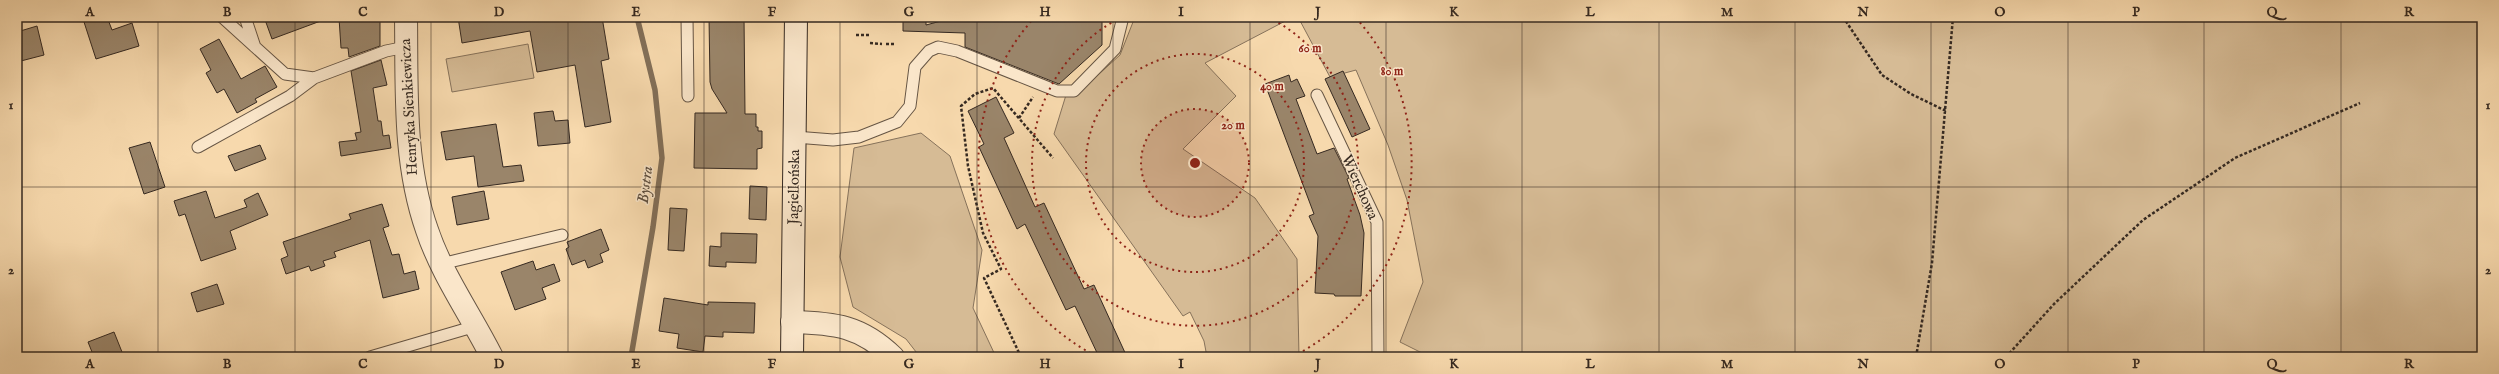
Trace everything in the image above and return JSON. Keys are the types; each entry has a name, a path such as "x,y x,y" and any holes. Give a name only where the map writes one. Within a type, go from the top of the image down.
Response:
{"street":[{"name":"Henryka Sienkiewicza","path":"406,17 406,47 413,181 427,232 441,264 492,357"},
{"name":"Jagiellońska","path":"792,357 796,17"},
{"path":"792,322 815,323 852,329 877,341 893,357"}],"lane":[{"path":"222,17 255,48 286,74 314,78"},
{"path":"245,17 255,48"},
{"path":"687,17 688,96"},
{"path":"795,137 833,140 859,137 897,122 910,106 915,67 929,51 938,47 957,51 1057,91 1074,91 1115,49 1123,17"},
{"path":"198,147 290,96 314,78 386,51 406,47"},
{"name":"Wierchowa","path":"1317,96 1377,222 1378,357"},
{"path":"441,264 562,235"},
{"path":"370,357 476,326"}],"path":[{"path":"1842,17 1882,75 1911,94 1946,111"},
{"path":"1916,357 1932,262 1953,17"},
{"path":"856,35 871,35"},
{"path":"870,43 882,44"},
{"path":"886,44 894,44"},
{"path":"1019,118 1039,84"},
{"path":"1021,357 984,278 1001,269 983,234 968,166 961,106 976,94 993,88 1053,158"},
{"path":"2006,357 2054,304 2143,220 2235,158 2360,103"}],"shaded area":[{"path":"1135,17 1293,17 1205,63 1236,96 1183,149 1255,198 1297,259 1299,357 1207,357 1204,341 1190,312 1183,316 1054,134 1066,95 1078,93 1120,55"},
{"path":"1298,17 2482,17 2482,357 1430,357 1400,342 1423,282 1407,200 1388,145 1356,70 1330,77"},
{"path":"528,44 534,78 452,92 446,59"},
{"path":"921,133 950,156 982,250 973,308 996,357 920,357 906,339 853,307 840,257 854,148"}],"building":[{"path":"100,17 107,17 112,30 132,23 139,46 96,59 84,22"},
{"path":"264,17 326,17 326,19 272,39"},
{"path":"380,17 380,46 349,57 348,48 341,48 339,18"},
{"path":"458,17 602,17 609,59 601,61 611,122 585,127 575,65 537,72 530,31 462,43"},
{"path":"709,17 744,17 745,114 756,114 756,127 758,127 758,131 762,131 762,148 757,149 757,169 694,168 695,113 727,113 712,89 710,82"},
{"path":"903,17 926,17 926,25 956,17 1102,17 1102,45 1059,84 965,47 965,33 903,31"},
{"path":"37,26 44,55 17,62 17,32"},
{"path":"219,39 241,79 265,66 277,87 255,99 257,102 237,113 224,89 217,93 206,73 211,70 200,49"},
{"path":"381,60 387,85 373,88 378,121 381,121 383,136 389,135 391,148 341,156 339,142 357,140 355,133 361,132 351,71"},
{"path":"1343,71 1370,129 1352,137 1325,79"},
{"path":"1289,75 1291,82 1297,79 1305,96 1296,99 1317,154 1334,148 1349,178 1347,179 1360,215 1364,233 1361,296 1335,296 1334,294 1315,293 1318,236 1309,216 1314,214 1265,84"},
{"path":"996,97 1014,133 1004,138 1035,207 1044,203 1084,289 1094,285 1127,357 1099,357 1075,306 1066,310 1025,224 1017,229 979,147 984,144 968,111"},
{"path":"553,111 555,121 568,120 570,143 538,146 534,113"},
{"path":"496,124 503,167 521,165 524,181 478,187 474,156 446,160 441,132"},
{"path":"150,142 165,187 144,194 129,148"},
{"path":"260,145 266,159 235,171 228,156"},
{"path":"750,186 767,187 766,220 749,219"},
{"path":"206,191 215,218 247,207 244,200 258,193 268,215 230,231 236,249 201,261 185,214 179,216 174,201"},
{"path":"484,191 489,219 457,225 452,197"},
{"path":"382,204 389,226 383,228 392,255 399,254 404,274 415,271 419,289 383,298 370,240 334,252 336,257 323,261 325,266 311,271 309,266 286,274 281,259 288,256 283,242 351,219 349,214"},
{"path":"670,208 687,209 684,251 668,250"},
{"path":"601,229 609,250 600,254 603,262 588,268 585,260 572,265 566,249 569,247 567,242"},
{"path":"721,233 757,234 756,263 726,262 726,267 709,266 710,246 721,247"},
{"path":"533,261 536,270 554,264 560,281 542,288 546,299 515,310 501,272"},
{"path":"217,284 224,304 197,312 191,293"},
{"path":"664,298 708,305 708,302 755,303 754,333 723,332 723,337 705,336 703,352 677,348 679,334 659,331"},
{"path":"114,332 124,357 94,357 88,342"}],"waterway":[{"name":"Bystra","path":"631,357 653,227 662,158 655,90 637,17"}]}
